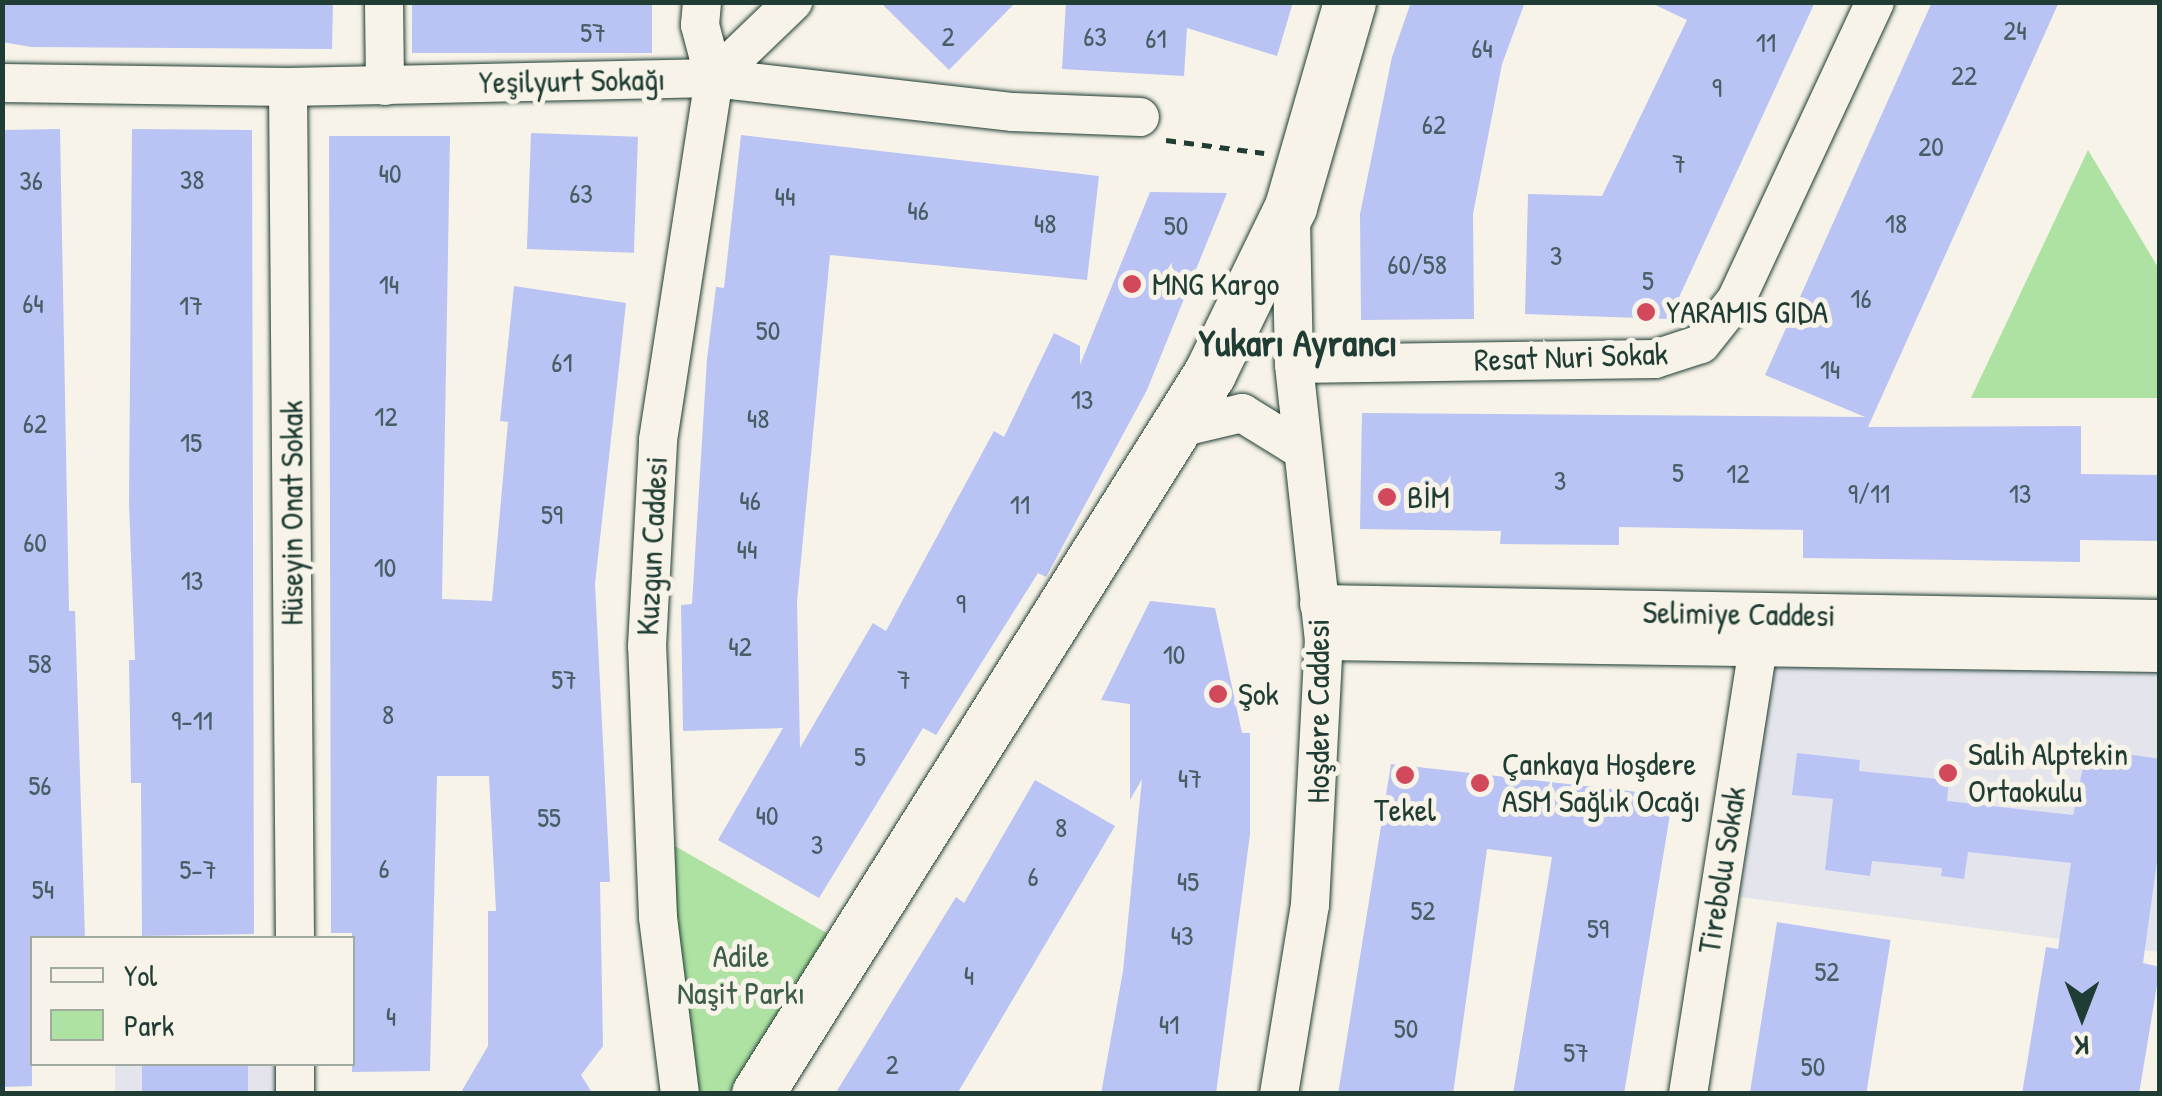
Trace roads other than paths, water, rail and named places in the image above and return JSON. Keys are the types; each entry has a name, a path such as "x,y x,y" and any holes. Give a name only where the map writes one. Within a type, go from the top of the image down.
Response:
{"main road":[{"path":"758,1094 1179,428 1291,207 1350,2"}],"street":[{"path":"384,2 385,86"},
{"name":"Kuzgun Caddesi","path":"680,1094 658,916 648,734 649,548 658,440 714,78 700,25 702,2"},
{"path":"714,78 793,2"},
{"name":"Resat Nuri Sokak","path":"1294,364 1656,359 1701,344 1736,300 1875,2"},
{"name":"Yeşilyurt Sokağı","path":"2,82 288,87 714,78 1148,128"},
{"name":"Hüseyin Onat Sokak","path":"288,87 294,936"},
{"name":"Hoşdere Caddesi","path":"1279,1094 1310,905 1321,622 1294,364 1291,207"},
{"path":"1179,428 1213,415 1242,413 1302,450"},
{"name":"Selimiye Caddesi","path":"1321,622 2160,619"},
{"name":"Selimiye Caddesi","path":"1321,622 1758,647 2160,653"},
{"name":"Tirebolu Sokak","path":"1688,1094 1758,647"},
{"path":"295,1066 296,1094"}],"place":[{"name":"MNG Kargo","path":"1132,284"},
{"name":"YARAMIS GIDA","path":"1646,312"},
{"name":"BİM","path":"1387,497"},
{"name":"Şok","path":"1218,694"},
{"name":"Salih Alptekin Ortaokulu","path":"1948,773"},
{"name":"Tekel","path":"1405,775"},
{"name":"Çankaya Hoşdere ASM Sağlık Ocağı","path":"1480,783"}],"district":[{"name":"Yukarı Ayrancı","path":"1298,343"}],"park label":[{"name":"Adile Naşit Parkı","path":"741,976"}]}
